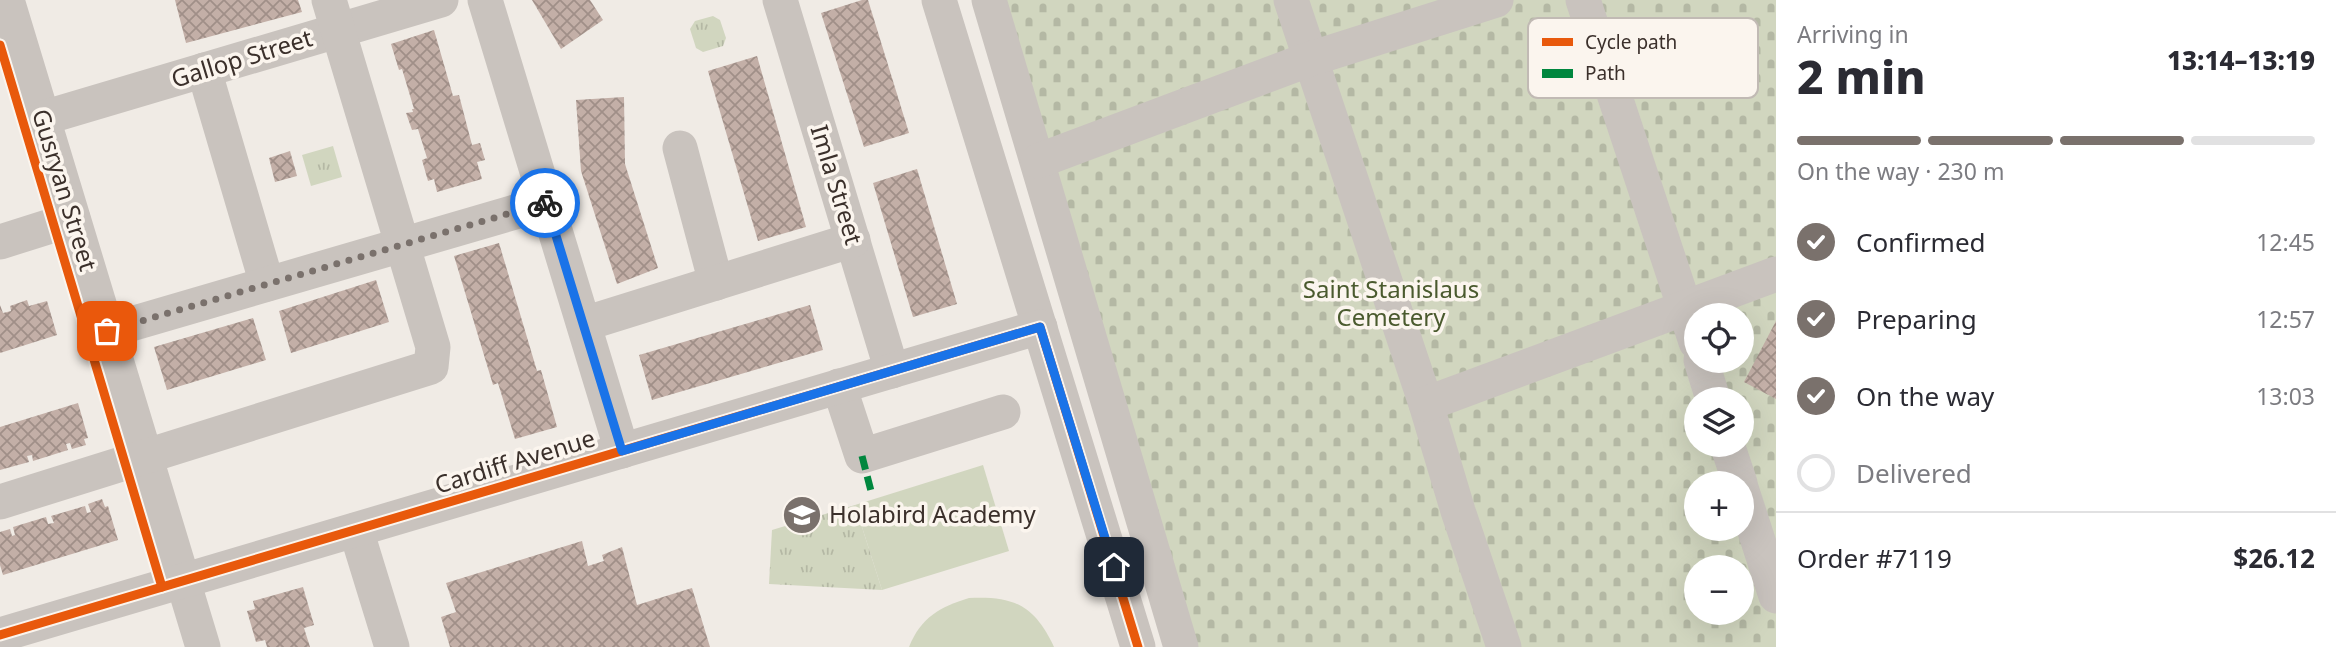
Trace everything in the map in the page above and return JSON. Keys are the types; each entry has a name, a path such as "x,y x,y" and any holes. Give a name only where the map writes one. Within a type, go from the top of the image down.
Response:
{"street":[{"name":"Gusryan Street","path":"7,0 203,647"},
{"name":"Gallop Street","path":"43,118 204,70 333,15 441,0"},
{"path":"485,0 622,451"},
{"name":"Imla Street","path":"780,0 892,371"},
{"path":"939,0 1138,647"},
{"path":"989,0 1181,647"},
{"path":"1291,0 1504,647"},
{"path":"1038,162 1310,59 1496,0"},
{"path":"1583,0 1589,18"},
{"path":"0,502 431,366 433,347 333,15"},
{"path":"204,70 267,284"},
{"path":"1616,98 1684,304"},
{"path":"680,148 716,283"},
{"path":"107,331 546,203"},
{"path":"0,242 73,219"},
{"path":"583,324 853,240"},
{"path":"1696,303 1776,274"},
{"path":"1426,404 1684,307"},
{"name":"Cardiff Avenue","path":"0,635 1040,327"},
{"path":"839,386 862,456 1003,412"},
{"path":"1754,528 1776,596"},
{"path":"356,530 392,647"}],"green space":[{"name":"Saint Stanislaus Cemetery","path":"983,0 1776,0 1776,647 1166,647"},
{"path":"713,16 720,20 726,38 723,46 703,52 696,48 690,29 695,21"},
{"path":"333,146 342,177 311,186 302,155"},
{"path":"983,465 1009,551 882,590 855,505"},
{"path":"855,505 882,590 769,584 772,530"},
{"path":"969,598 998,599 1021,606 1039,621 1054,647 909,647 919,628 933,615 949,605"}],"building":[{"path":"175,0 298,0 302,12 186,43"},
{"path":"532,0 590,0 603,20 561,49"},
{"path":"868,0 909,133 864,147 821,13"},
{"path":"434,30 453,96 459,95 472,145 480,143 485,160 477,162 482,179 437,192 434,179 428,181 422,160 427,158 418,129 412,130 406,113 413,112 414,109 391,44"},
{"path":"757,56 806,227 758,241 708,71"},
{"path":"624,97 625,164 658,268 617,284 581,171 576,100"},
{"path":"290,151 297,176 275,182 269,158"},
{"path":"917,169 957,304 913,317 873,183"},
{"path":"499,243 537,371 541,370 557,427 515,439 498,383 493,385 454,256"},
{"path":"376,280 389,322 291,353 279,311"},
{"path":"27,300 29,306 47,301 57,335 0,353 0,305 3,313 11,311 10,306"},
{"path":"810,305 823,350 652,400 639,355"},
{"path":"253,318 266,360 167,390 154,347"},
{"path":"1776,321 1776,399 1744,382 1749,373 1754,373 1754,363"},
{"path":"78,403 88,438 84,439 86,445 72,449 70,443 66,444 68,450 33,461 32,455 27,456 29,462 0,470 0,427"},
{"path":"102,499 105,507 108,506 118,540 3,575 0,565 0,532 10,529 12,536 15,535 13,527 46,517 48,524 54,523 51,516 85,506 87,513 91,512 88,504"},
{"path":"582,541 588,566 604,561 602,555 622,547 637,605 692,588 710,647 450,647 441,617 456,612 446,583"},
{"path":"303,587 314,625 304,628 310,647 267,647 265,640 256,642 247,611 255,609 253,601"}],"marked path":[{"path":"862,456 871,491"}],"cycle path":[{"path":"0,45 162,587"},
{"path":"0,635 1040,327 1138,647"}],"way so far":[{"path":"107,331 545,203"}],"place":[{"name":"Holabird Academy","path":"802,515"}],"route":[{"path":"545,203 622,451 1040,327 1114,567"}]}
